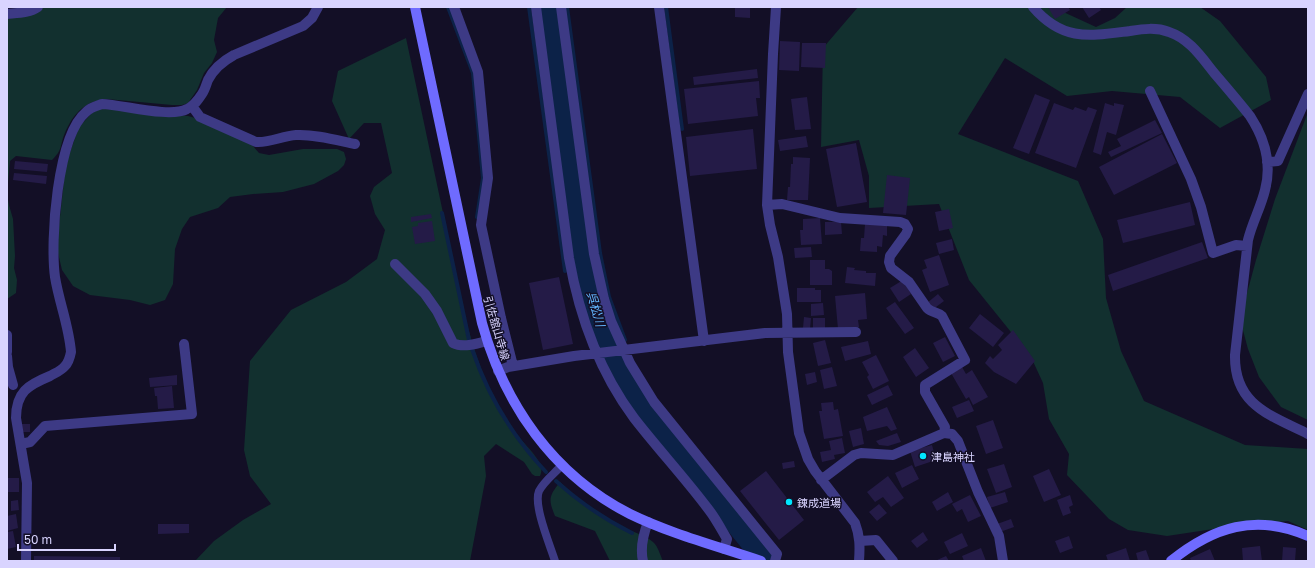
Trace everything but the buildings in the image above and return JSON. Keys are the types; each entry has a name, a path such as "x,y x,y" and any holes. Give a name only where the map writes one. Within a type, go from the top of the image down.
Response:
{"main road":[{"name":"引佐舘山寺線","path":"415,7 486,341 498,371 522,417 539,440 562,465 594,491 629,513 648,522 753,559"},
{"path":"1171,561 1203,538 1236,527 1257,525 1271,526 1292,530 1308,536"}],"street":[{"path":"7,14 26,12 38,7"},
{"path":"26,561 27,483 16,418 16,407 19,397 34,382 59,372 65,367 71,352 55,276 53,245 62,162 80,119 86,112 102,104 167,112 178,112 188,109 197,102 208,80 216,68 224,61 234,55 303,26 312,18 318,7"},
{"path":"454,7 478,72 488,178 481,225 513,366"},
{"path":"536,7 569,258 580,306 614,386 634,417 710,511 727,539 724,549"},
{"path":"561,7 594,254 604,299 622,351 654,402 777,554 775,559"},
{"path":"659,7 704,341"},
{"path":"776,7 767,205 770,225 778,257 787,314 788,352 799,433 808,459 821,480 855,523 860,541 859,561"},
{"path":"1033,7 1047,21 1064,31 1074,34 1094,36 1149,29 1169,32 1186,41 1193,48 1253,121 1263,141 1267,162 1267,180 1265,191 1252,226 1247,246 1235,355 1236,372 1238,381 1246,396 1259,409 1308,434"},
{"path":"1150,91 1191,178 1201,207 1213,253 1236,245 1247,246"},
{"path":"1267,162 1278,162 1308,94"},
{"path":"192,106 200,117 256,142 265,143 287,136 303,135 355,144"},
{"path":"767,205 782,204 829,216 850,219 900,222 905,224 908,229 906,234 890,256 892,268 906,279 930,311 941,314 965,360 925,385 925,392 945,427 944,433"},
{"path":"395,264 418,286 431,302 453,343 462,345 476,344 486,341"},
{"path":"498,371 513,366 599,353 765,333 856,332"},
{"path":"7,335 7,352"},
{"path":"21,444 30,442 45,426 192,414 184,344"},
{"path":"7,356 10,386 23,392"},
{"path":"821,480 854,455 893,455 944,433 952,434 958,441 978,492 999,536 1003,561"},
{"path":"643,561 642,546 644,532 648,522"},
{"path":"860,541 876,540 893,561"}],"lane":[{"path":"555,561 538,510 537,500 539,492 544,484 562,465"}],"green space":[{"path":"44,7 227,7 218,18 214,40 217,52 212,63 204,73 197,90 188,103 182,105 172,105 107,99 99,100 85,106 70,123 66,130 59,152 52,160 16,156 10,161 7,194 7,17 41,10"},
{"path":"858,7 1056,7 1059,10 1096,27 1115,18 1127,7 1200,7 1220,21 1266,77 1271,100 1220,128 1180,97 1112,91 1067,96 1005,58 958,134 1078,181 1103,239 1106,298 1121,351 1144,401 1245,445 1308,449 1308,530 1288,521 1220,528 1167,536 1128,530 1109,519 1067,475 1069,454 1049,419 1043,383 1031,357 969,280 939,204 869,208 869,176 859,140 821,147 823,48"},
{"path":"406,38 464,312 472,342 482,371 502,413 510,426 536,458 541,469 540,476 535,476 532,474 524,462 496,444 484,456 486,476 470,561 195,561 214,541 243,520 271,504 250,476 244,450 250,361 291,310 346,282 377,259 385,230 375,214 370,196 374,187 392,173 381,123 364,123 349,139 332,101 338,71"},
{"path":"99,109 188,116 206,121 235,134 253,146 259,153 269,155 303,149 337,149 344,152 346,159 344,165 338,171 314,184 283,192 230,197 218,208 190,217 182,229 175,249 173,284 165,300 150,305 130,300 90,295 73,286 62,270 58,253 58,235 65,171 69,155 79,127 92,113"},
{"path":"1308,112 1308,420 1281,407 1259,377 1248,349 1240,319 1275,199"},
{"path":"7,194 13,219 15,256 14,268 17,280 16,293 7,299"},
{"path":"560,482 574,495 598,512 653,542 658,548 663,561 610,561 595,531 555,516 551,505 551,498"}],"waterway":[{"path":"448,7 473,73 483,178 477,217"},
{"path":"529,7 565,271"},
{"name":"呉松川","path":"548,7 582,256 592,303 599,325 619,369 644,409 767,561"},
{"path":"567,7 600,253 609,297 625,340"},
{"path":"666,7 682,129"},
{"path":"442,213 469,340"},
{"path":"472,349 478,366 502,415 522,444 546,472"},
{"path":"556,481 592,510 632,533"}],"place":[{"name":"津島神社","path":"923,456"},
{"name":"錬成道場","path":"789,502"}]}
